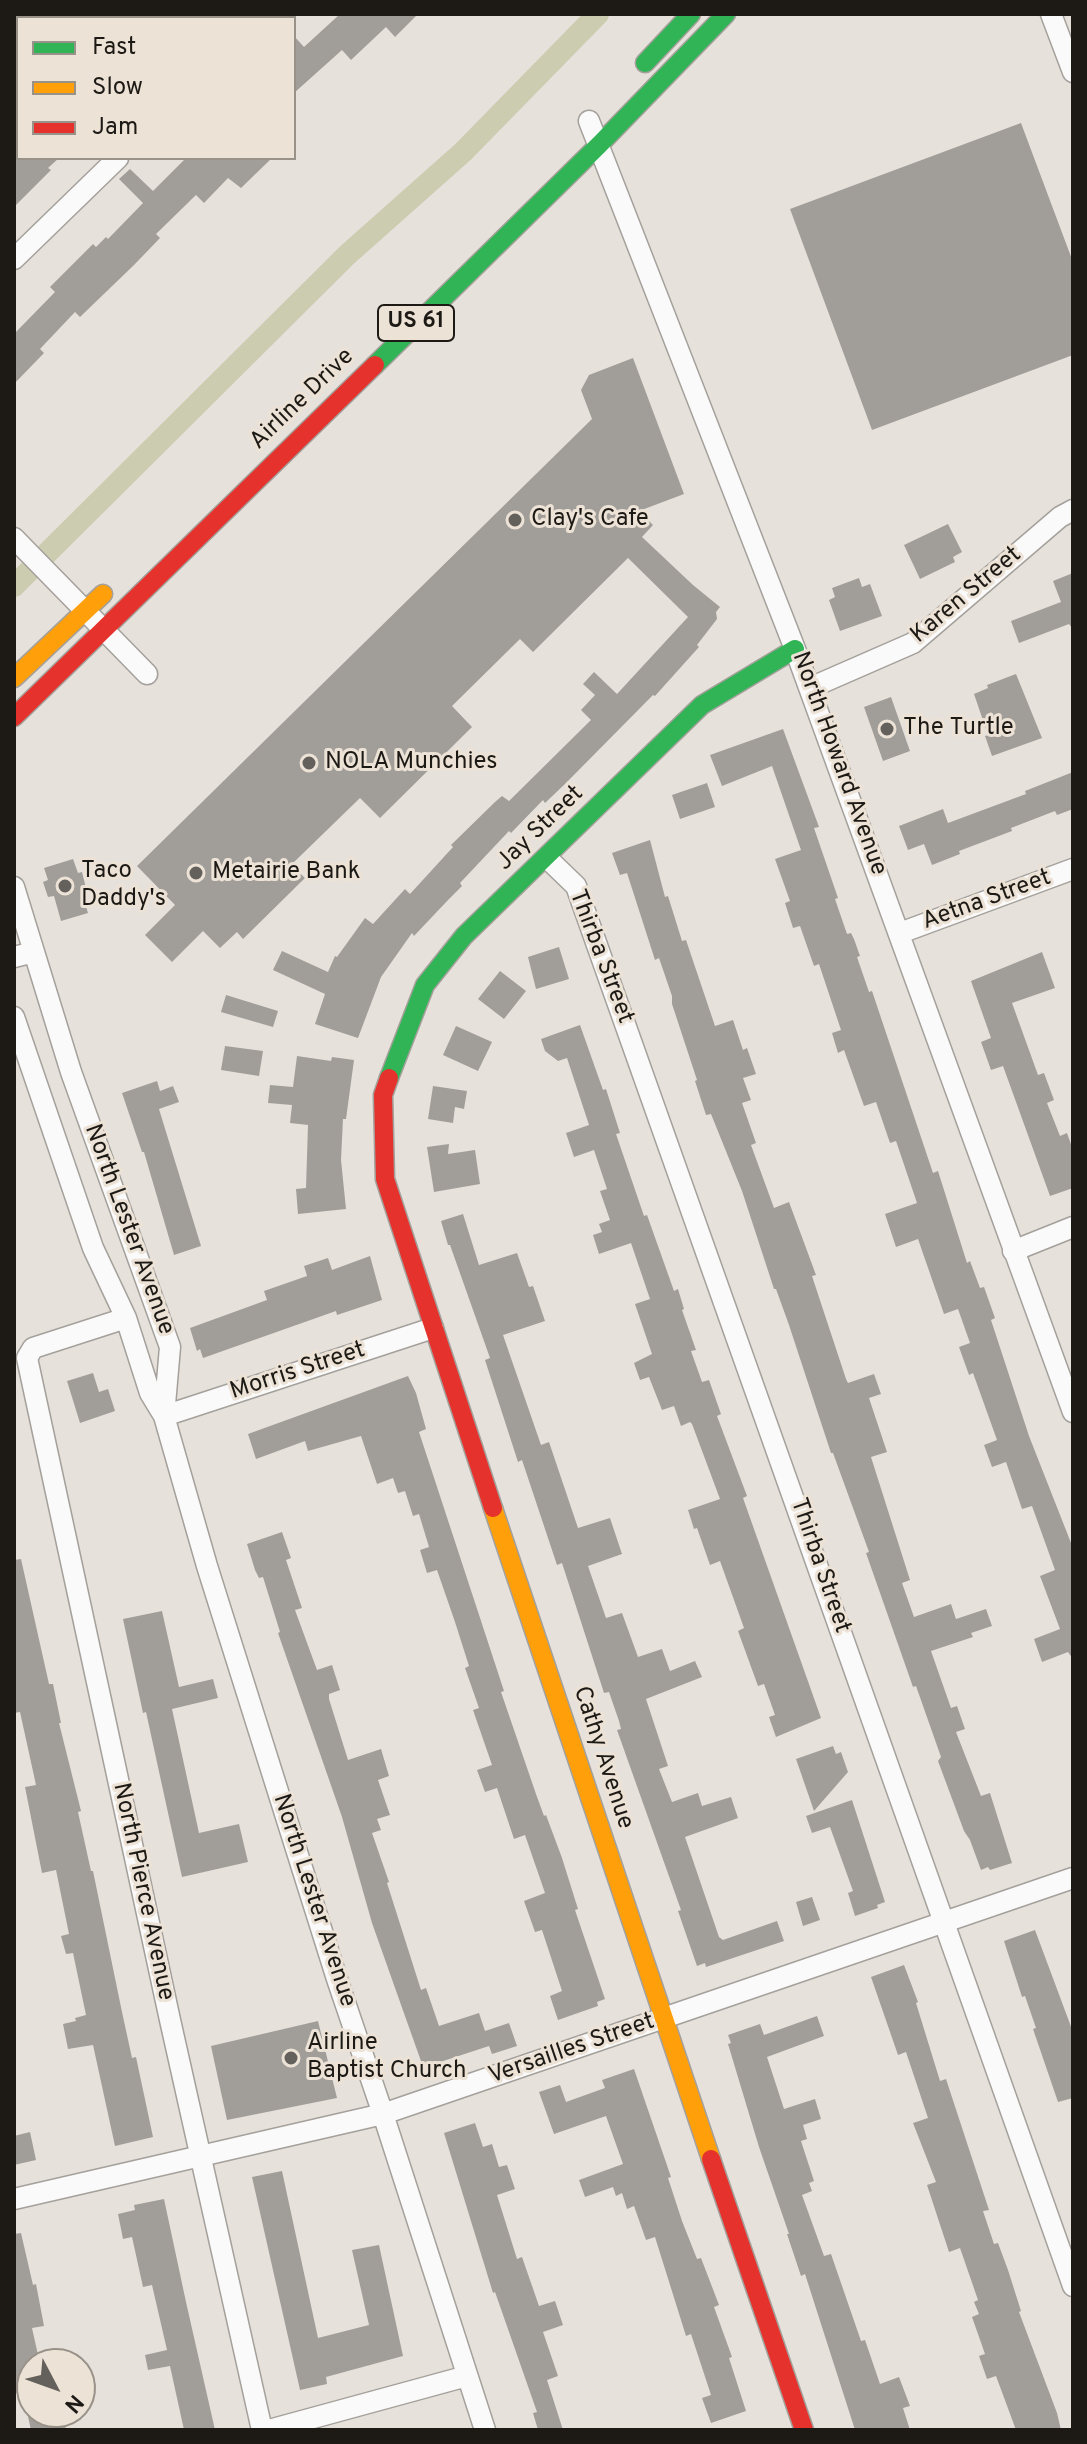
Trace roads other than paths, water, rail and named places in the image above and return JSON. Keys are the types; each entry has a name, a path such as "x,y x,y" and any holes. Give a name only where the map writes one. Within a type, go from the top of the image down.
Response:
{"main road":[{"path":"630,78 691,14"},
{"name":"Airline Drive","path":"14,717 599,145 726,14"},
{"path":"14,678 120,577"},
{"name":"Jay Street","path":"383,1095 425,985 464,936 702,705 795,649"},
{"name":"Cathy Avenue","path":"383,1095 385,1179 663,2018 804,2430"}],"street":[{"path":"1051,14 1073,72"},
{"name":"North Howard Avenue","path":"589,122 810,688 1073,1412"},
{"path":"14,259 116,160"},
{"name":"Karen Street","path":"810,688 913,643 1060,517 1073,510"},
{"path":"14,538 147,674"},
{"name":"Thirba Street","path":"547,858 576,886 775,1439 942,1921 1073,2286"},
{"name":"Aetna Street","path":"900,933 1073,869"},
{"name":"North Lester Avenue","path":"14,887 24,954 64,1048 170,1347 164,1416"},
{"name":"North Lester Avenue","path":"14,1017 93,1248 126,1318 150,1393 164,1416 207,1566 337,1979 485,2430"},
{"path":"29,1059 64,1048"},
{"path":"1013,1251 1073,1227"},
{"name":"North Pierce Avenue","path":"126,1318 33,1348 27,1358 262,2430"},
{"name":"Morris Street","path":"164,1416 433,1328"},
{"name":"Versailles Street","path":"14,2199 383,2114 1073,1878"},
{"path":"269,2430 467,2376"}],"waterway":[{"path":"14,586 347,255 463,152 598,14"}],"place":[{"name":"Clay's Cafe","path":"515,520"},
{"name":"The Turtle","path":"887,729"},
{"name":"NOLA Munchies","path":"309,763"},
{"name":"Metairie Bank","path":"196,873"},
{"name":"Taco Daddy's","path":"65,886"},
{"name":"Airline Baptist Church","path":"291,2058"}]}
